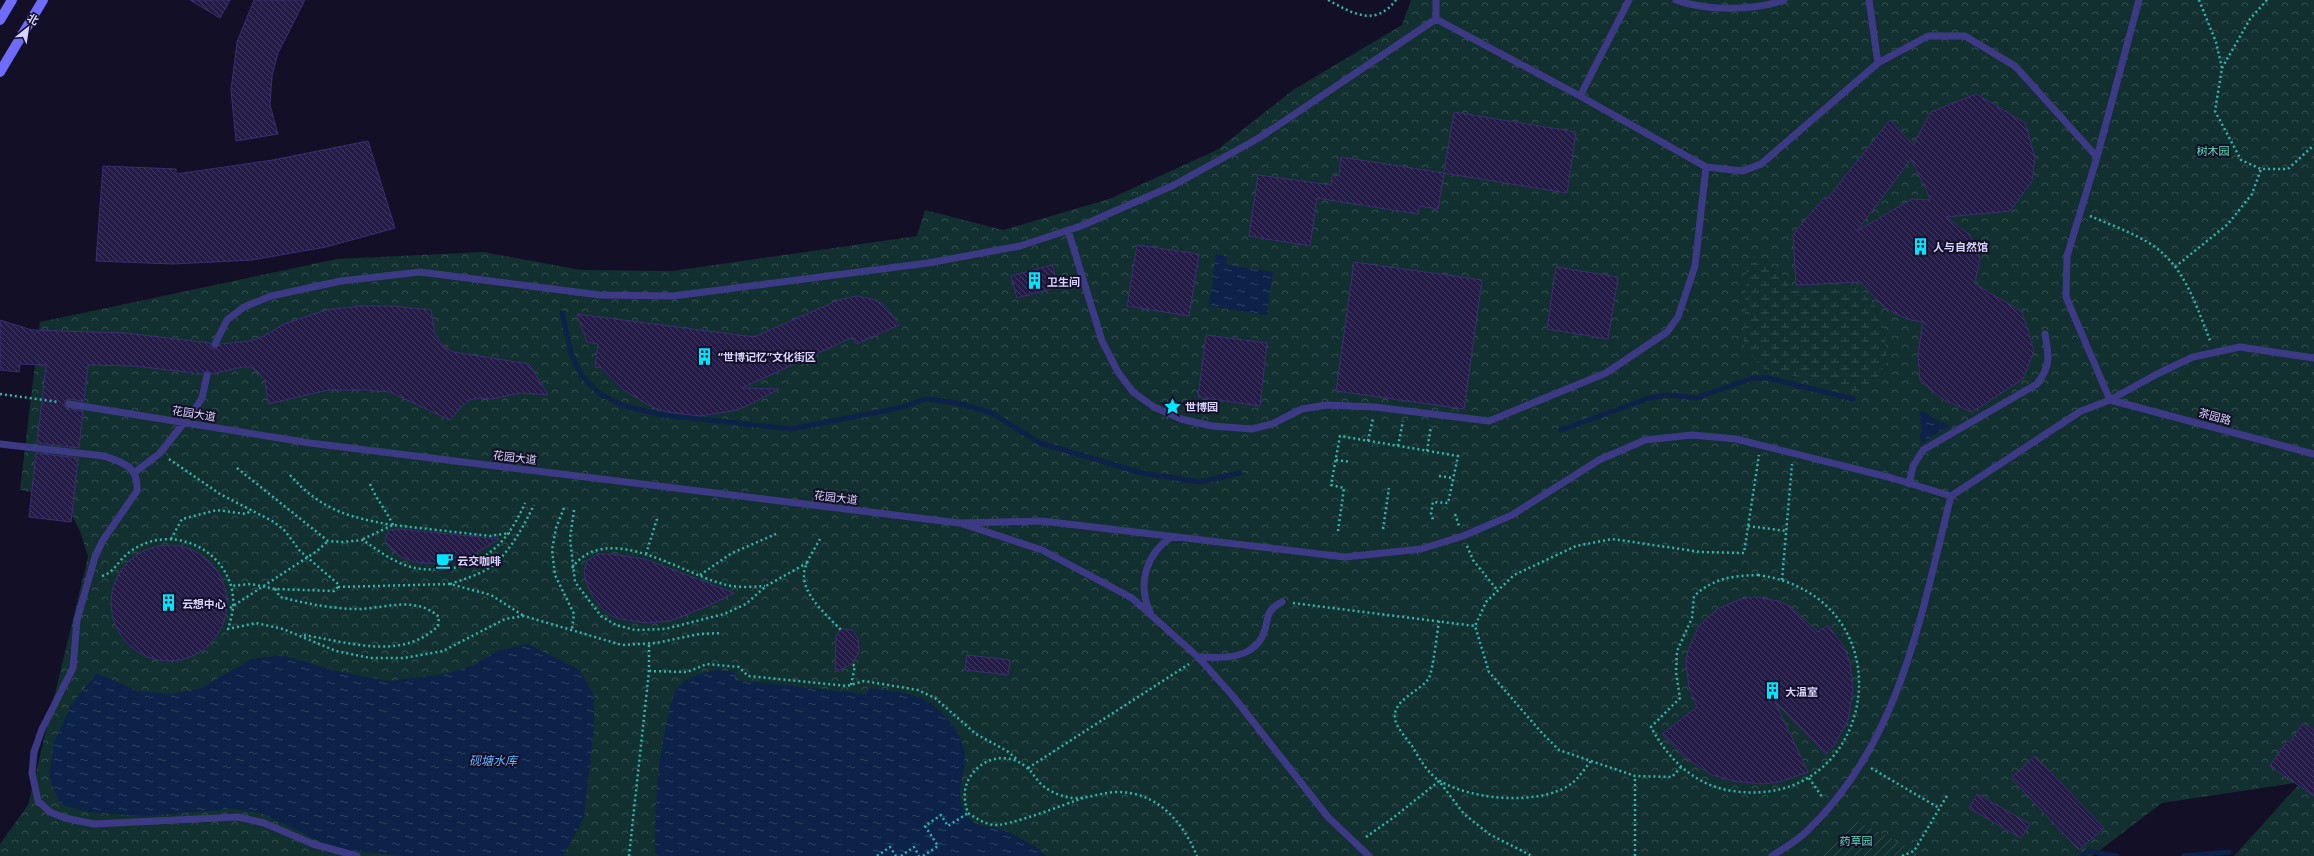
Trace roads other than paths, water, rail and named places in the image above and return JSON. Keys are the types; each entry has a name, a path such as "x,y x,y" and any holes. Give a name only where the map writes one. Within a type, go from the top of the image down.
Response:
{"main road":[{"path":"0,20 12,0"},
{"path":"0,72 43,0"}],"lane":[{"path":"1436,0 1436,20"},
{"path":"1580,96 1629,0"},
{"path":"1676,0 1695,7 1766,6 1784,0"},
{"path":"1868,0 1878,63"},
{"path":"2110,400 2066,297 2067,256 2098,157 2139,0"},
{"path":"1436,20 1580,96 1706,167 1743,171 1761,164 1878,63 1928,36 1965,36 2015,66 2098,157"},
{"path":"214,344 228,320 244,307 270,296 341,281 420,272 600,295 673,296 928,263 1020,246 1068,230 1174,185 1259,138 1436,20"},
{"path":"1068,230 1102,341 1118,372 1133,392 1154,407 1181,419 1206,425 1252,430 1272,424 1302,409 1327,405 1375,407 1489,421 1606,372 1667,332 1678,317 1695,266 1706,167"},
{"path":"1909,484 1913,466 1923,450 2037,384 2045,374 2050,356 2045,334"},
{"path":"1772,856 1806,832 1845,790 1863,763 1892,707 1914,645 1951,496 2081,411 2110,400 2194,357 2240,347 2314,358"},
{"path":"134,473 160,453 184,422 202,398 208,375"},
{"name":"茶园路","path":"2110,400 2314,454"},
{"name":"花园大道","path":"69,404 310,443 959,523"},
{"path":"959,523 1042,521 1345,556 1421,549 1462,536 1512,515 1599,460 1645,440 1692,435 1736,439 1951,496"},
{"path":"0,444 104,456 121,461 134,473 138,481 137,491 103,540 95,557 77,620 73,668 42,729 34,752 32,773 38,801 50,812 65,818 94,824 238,817 264,822 313,844 357,856"},
{"path":"959,523 1042,550 1132,598 1198,657 1232,695 1328,817 1370,856"},
{"path":"1152,615 1144,597 1144,577 1146,567 1156,550 1171,537"},
{"path":"1198,657 1225,658 1245,653 1256,646 1262,637 1267,617 1273,607 1282,602"}],"water":[{"path":"1216,254 1228,256 1226,265 1273,272 1267,315 1209,306"},
{"path":"1920,411 1927,413 1933,418 1949,426 1927,441 1921,443"},
{"name":"砚塘水库","path":"528,644 580,670 594,696 594,726 584,818 563,856 403,856 335,849 261,813 233,809 145,816 87,812 60,804 49,777 54,742 71,705 97,673 137,691 171,694 201,688 252,659 281,655 337,671 388,681 446,674 474,665 499,650"},
{"path":"720,670 735,672 735,680 867,694 868,688 902,693 921,698 938,709 952,725 962,743 965,753 965,763 960,798 961,805 968,818 978,824 1016,835 1036,847 1046,856 661,856 655,853 655,817 659,768 664,734 673,695 677,688 688,679 704,673"}],"waterway":[{"path":"562,313 571,353 581,375 600,394 624,406 663,415 791,429 899,408 926,399 957,403 992,413 1040,443 1142,473 1200,482 1240,473"},
{"path":"1561,430 1649,398 1668,395 1696,398 1753,378 1768,378 1853,399"},
{"path":"2082,856 2088,851 2117,856"},
{"path":"2184,856 2229,852"}],"place":[{"name":"人与自然馆","path":"1920,246"},
{"name":"卫生间","path":"1034,281"},
{"name":"“世博记忆”文化街区","path":"705,356"},
{"name":"世博园","path":"1172,406"},
{"name":"云交咖啡","path":"444,560"},
{"name":"云想中心","path":"169,603"},
{"name":"大温室","path":"1772,691"}],"park label":[{"name":"树木园","path":"2213,150"},
{"name":"药草园","path":"1856,840"}]}
